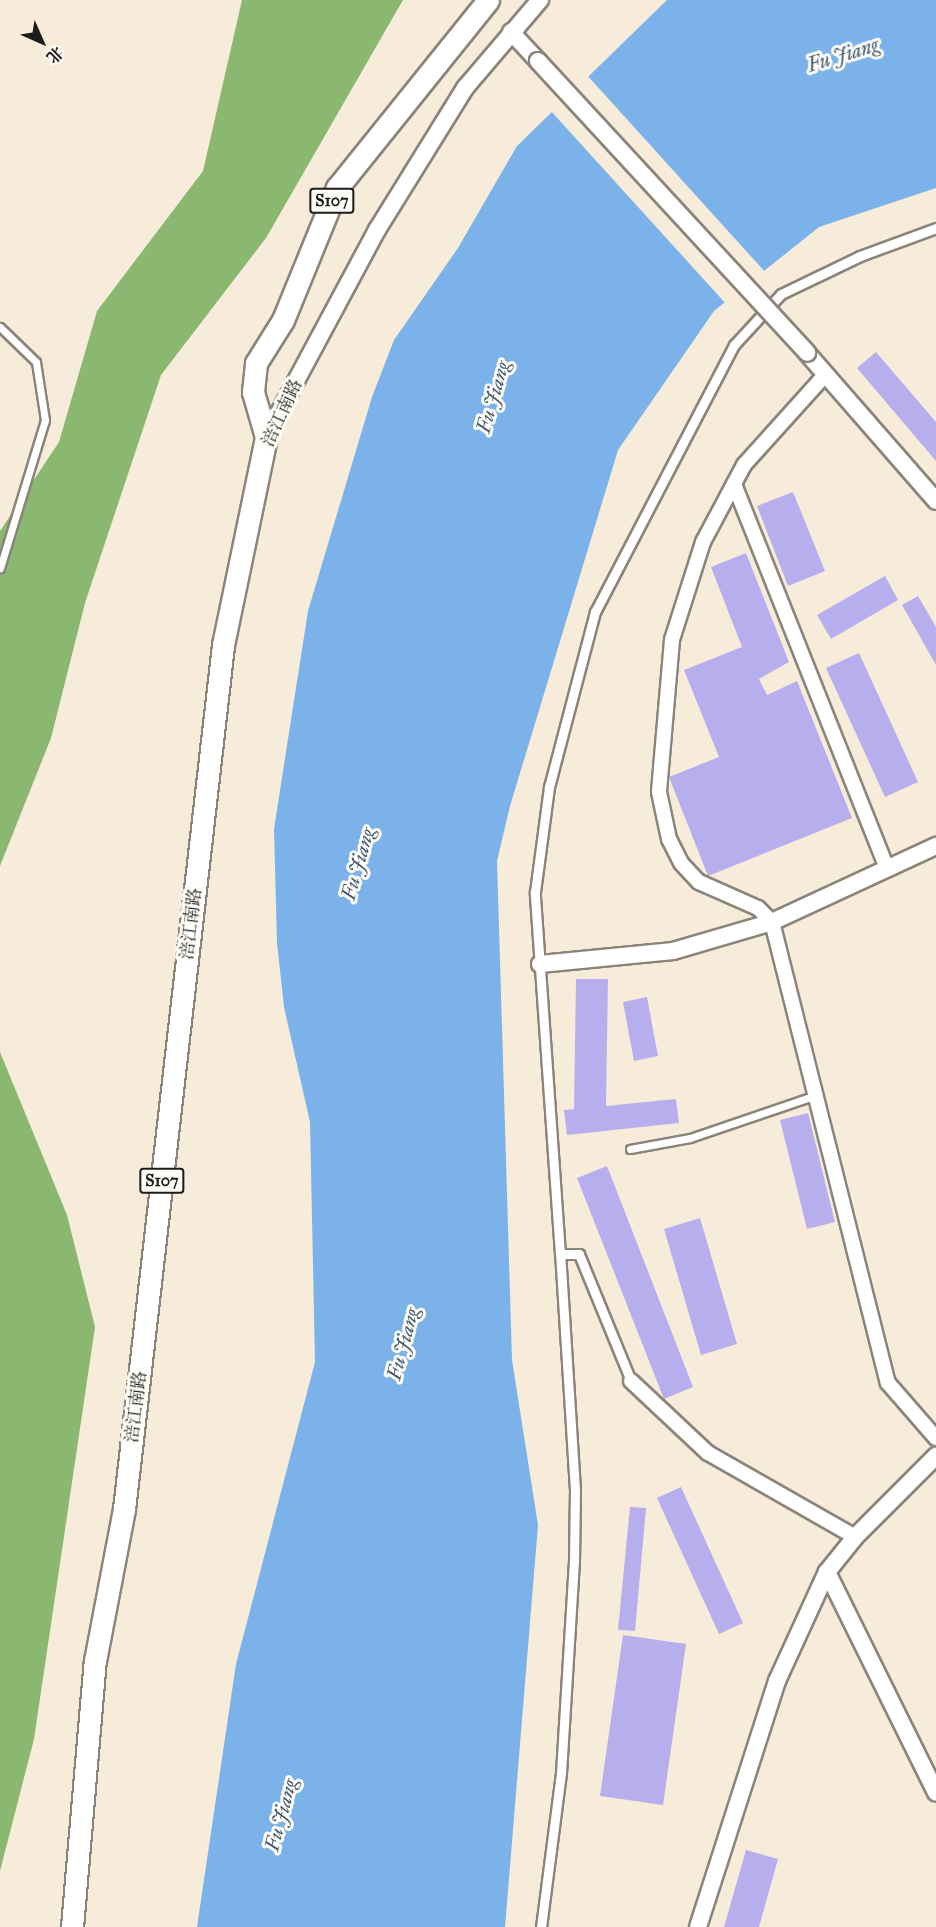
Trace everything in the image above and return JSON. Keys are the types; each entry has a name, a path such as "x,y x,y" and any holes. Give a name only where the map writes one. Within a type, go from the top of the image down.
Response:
{"main road":[{"name":"S107","path":"266,437 253,392 256,363 283,320 338,188 488,0"},
{"name":"涪江南路","path":"72,1927 95,1661 124,1509 223,645 266,437"}],"street":[{"name":"涪江南路","path":"266,437 377,230 465,88 540,0"},
{"path":"511,32 807,353 936,501"},
{"path":"541,1927 561,1773 574,1561 575,1490 535,892 549,787 595,612 734,345 781,294 860,256 936,228"},
{"path":"825,375 783,418 744,465 703,542 672,640 659,792 669,839 681,863 699,882 758,908 772,921 888,1383 936,1438"},
{"path":"734,484 887,869"},
{"path":"540,964 673,951 772,921 935,848"},
{"path":"560,1254 579,1254 631,1381 708,1453 855,1537"},
{"path":"699,1927 777,1681 827,1572 855,1537 936,1456"},
{"path":"827,1572 936,1793"}],"lane":[{"path":"0,327 36,362 45,420 0,568"},
{"path":"630,1149 690,1138 816,1095"}],"green space":[{"path":"242,0 403,0 266,238 161,375 85,603 51,738 0,866 0,531 59,442 97,311 203,171"},
{"path":"0,1052 67,1215 95,1327 34,1739 0,1871"}],"water":[{"name":"Fu Jiang","path":"667,0 936,0 936,188 819,227 714,311 618,450 510,806 497,861 512,1360 538,1525 505,1927 197,1927 236,1664 315,1362 310,1122 284,1007 277,943 274,829 308,611 372,397 394,340 458,248 517,146"}],"pier":[{"path":"586,74 766,273 727,305 550,110"}],"building":[{"path":"876,352 936,422 936,461 857,368"},
{"path":"793,492 825,571 788,586 757,506"},
{"path":"746,553 789,662 759,679 767,695 797,681 852,818 708,876 669,777 719,757 684,670 742,647 711,567"},
{"path":"885,576 898,600 831,639 817,615"},
{"path":"918,596 936,627 936,665 902,605"},
{"path":"859,653 918,782 885,797 826,668"},
{"path":"576,979 608,979 606,1106 676,1099 679,1123 567,1135 564,1110 574,1109"},
{"path":"647,997 658,1056 634,1061 623,1002"},
{"path":"808,1113 835,1222 807,1229 780,1120"},
{"path":"607,1166 693,1387 664,1399 577,1178"},
{"path":"700,1218 737,1344 701,1355 664,1229"},
{"path":"681,1487 743,1623 719,1634 657,1498"},
{"path":"630,1507 646,1508 635,1631 618,1630"},
{"path":"623,1635 686,1644 663,1805 600,1796"},
{"path":"746,1850 778,1859 759,1927 724,1927"}]}
